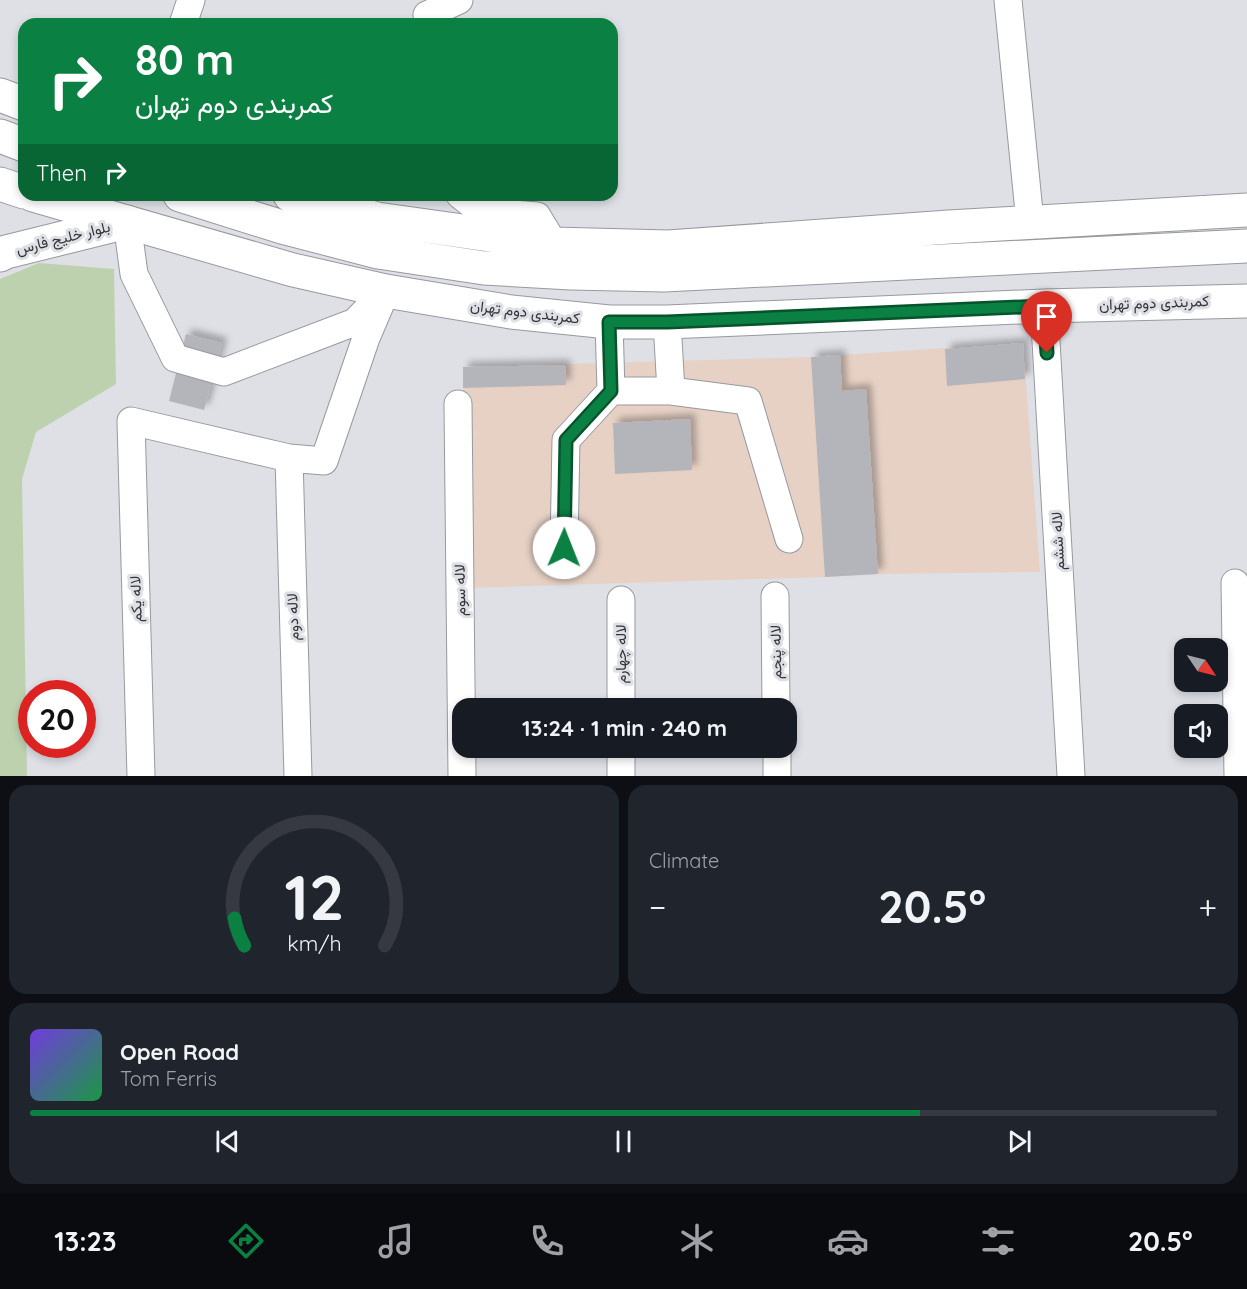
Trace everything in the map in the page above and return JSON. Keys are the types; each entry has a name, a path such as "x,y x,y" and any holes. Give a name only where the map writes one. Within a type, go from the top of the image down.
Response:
{"main road":[{"path":"0,95 18,102"},
{"path":"0,136 18,143"},
{"path":"0,184 18,190"},
{"name":"کمربندی دوم تهران","path":"54,201 293,270 386,291 511,312 609,322 667,322 1044,306 1247,301"},
{"path":"199,201 282,227 378,252 484,268 571,273 664,275 1247,246"},
{"path":"312,201 377,219 554,244 668,247 1030,222 1247,210"},
{"name":"بلوار خلیج فارس","path":"0,255 128,222"}],"street":[{"path":"185,18 191,0"},
{"path":"426,13 459,0"},
{"path":"1008,0 1030,222"},
{"path":"468,201 480,211 537,216 554,244"},
{"path":"128,222 134,274 175,358 224,372 355,322 386,291"},
{"path":"289,459 324,461 366,338 386,291"},
{"name":"لاله ششم","path":"1044,306 1071,776"},
{"path":"564,548 566,440 611,391 609,322"},
{"path":"667,322 671,391"},
{"path":"611,391 671,391 748,401 789,539"},
{"name":"لاله سوم","path":"458,404 462,776"},
{"name":"لاله یکم","path":"141,776 131,421 289,459"},
{"name":"لاله دوم","path":"289,459 298,776"},
{"path":"1235,584 1238,776"},
{"name":"لاله پنجم","path":"775,596 776,698"},
{"name":"لاله چهارم","path":"621,600 621,698"},
{"path":"621,758 621,776"},
{"path":"777,758 777,776"}],"shaded area":[{"path":"1023,343 1040,572 878,574 465,588 463,367 811,357"}],"green space":[{"path":"39,263 114,269 116,384 36,432 22,479 25,680 18,680 18,758 27,758 27,776 0,776 0,279"}],"building":[{"path":"186,334 222,343 204,410 169,401"},
{"path":"1023,343 1025,379 947,386 945,349"},
{"path":"840,355 842,391 866,389 878,574 825,577 811,357"},
{"path":"565,365 566,385 463,388 463,367"},
{"path":"690,419 692,470 615,474 613,423"}],"route":[{"path":"564,548 566,440 611,391 609,322 667,322 1044,306 1047,353"}]}
